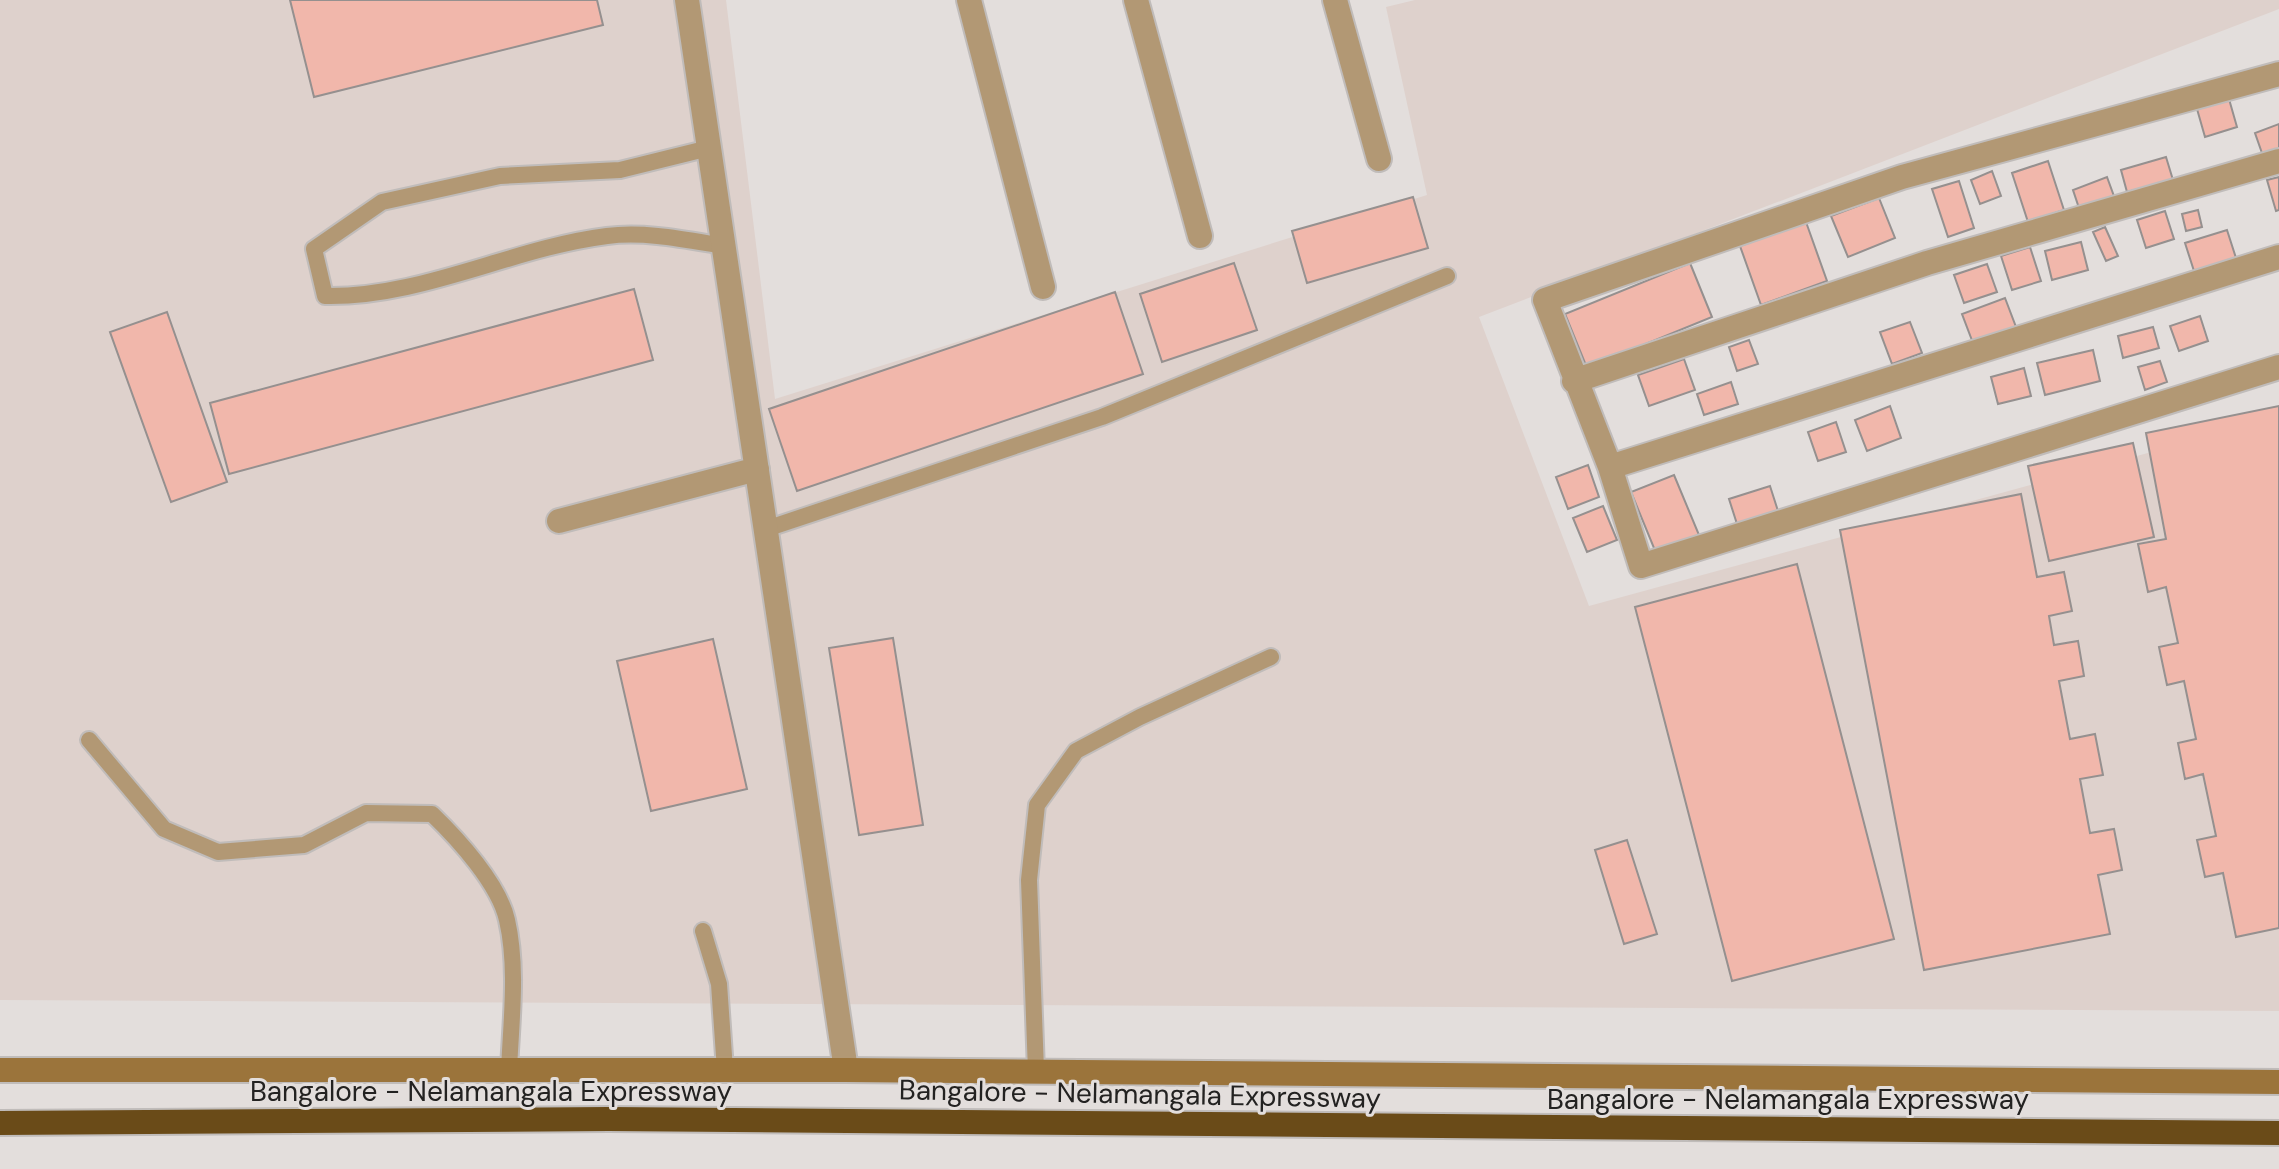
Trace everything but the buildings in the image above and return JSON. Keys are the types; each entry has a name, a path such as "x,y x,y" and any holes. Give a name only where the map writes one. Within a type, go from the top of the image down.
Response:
{"highway":[{"name":"Bangalore - Nelamangala Expressway","path":"0,1123 609,1119 2279,1133"}],"street":[{"path":"687,0 846,1070"},
{"path":"969,0 1043,287"},
{"path":"1136,0 1200,236"},
{"path":"1335,0 1379,159"},
{"path":"2279,74 1902,177 1545,300 1610,467 1641,566 2279,367"},
{"path":"1574,381 1927,263 2279,161"},
{"path":"1610,467 2279,257"},
{"path":"559,521 757,469"},
{"path":"0,1070 1036,1071 2279,1082"}],"lane":[{"path":"709,148 620,170 500,176 382,202 314,249 325,296 366,297 511,256 610,235 677,238 724,246"},
{"path":"766,529 1102,417 1447,276"},
{"path":"1036,1071 1029,880 1037,805 1076,751 1140,717 1271,657"},
{"path":"89,740 164,829 218,852 304,845 366,813 432,814 471,852 507,918 512,978 509,1070"},
{"path":"703,931 719,984 725,1070"}],"shaded area":[{"path":"0,0 726,0 775,399 1427,195 1386,7 1415,0 2279,0 2279,9 1479,317 1589,606 2279,417 2279,1011 0,1000"}]}
